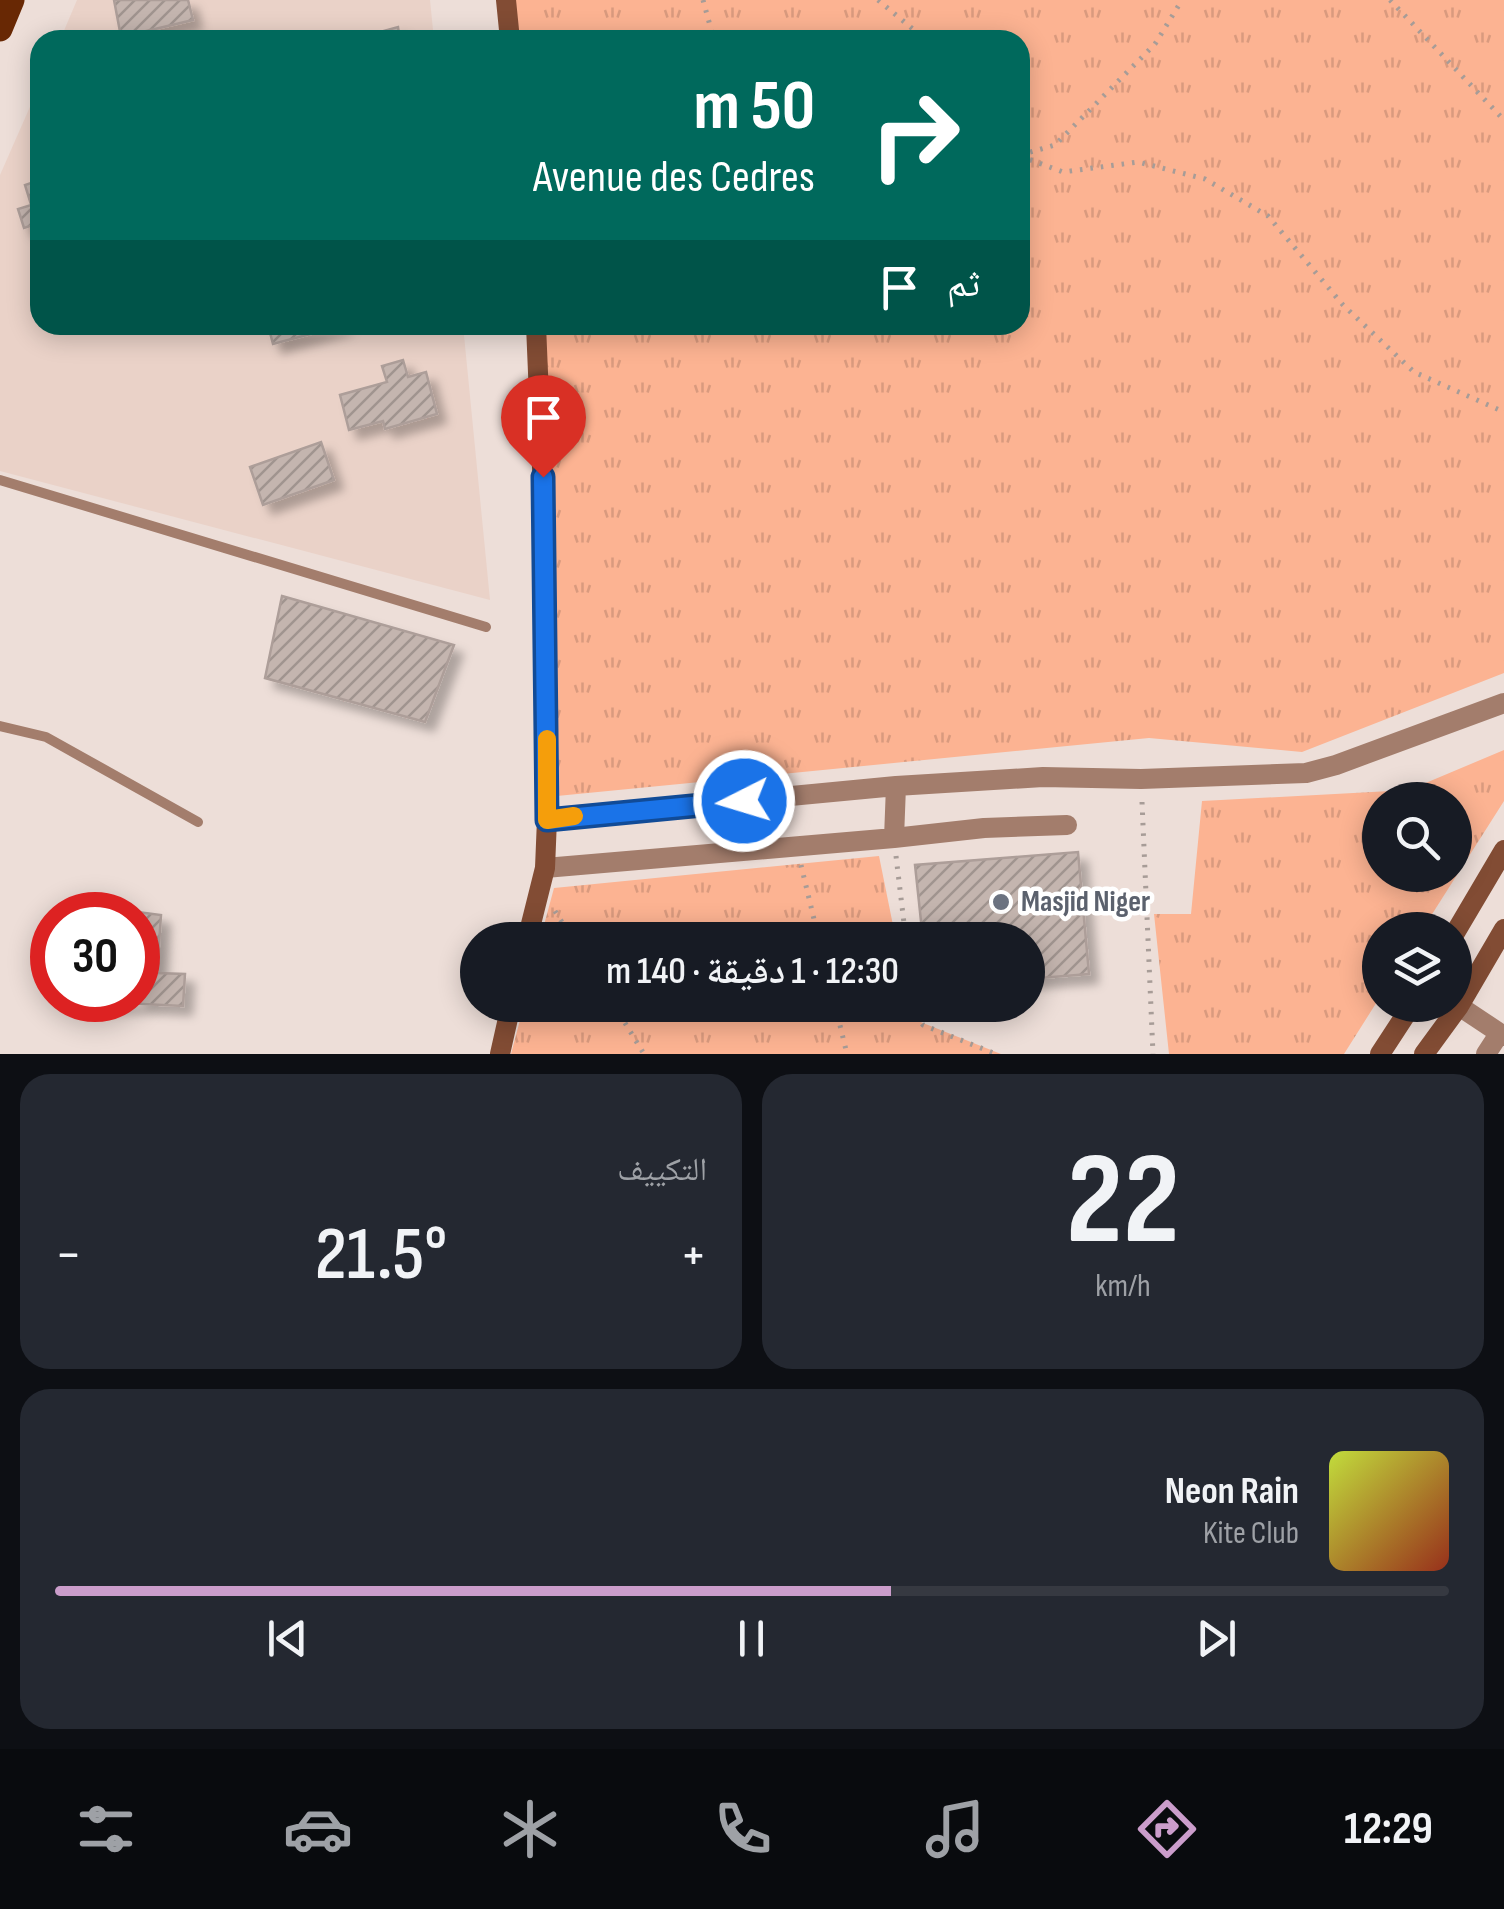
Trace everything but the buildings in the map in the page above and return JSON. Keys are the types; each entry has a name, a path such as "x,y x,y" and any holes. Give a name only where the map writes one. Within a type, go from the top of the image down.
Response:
{"main road":[{"path":"0,29 12,0"}],"street":[{"path":"506,0 509,30"},
{"path":"532,922 545,868 547,820 544,515 536,335"},
{"path":"547,820 896,786 1043,777 1141,779 1306,774 1504,703"},
{"path":"894,838 896,786"},
{"path":"545,868 984,828 1067,825"},
{"path":"1467,912 1504,850"},
{"path":"1472,980 1504,929"},
{"path":"1472,1015 1501,1035 1486,1054"},
{"path":"500,1054 507,1022"},
{"path":"1380,1054 1401,1022"},
{"path":"1424,1054 1445,1022"}],"lane":[{"path":"0,480 486,627"},
{"path":"0,726 46,737 198,822"}],"path":[{"path":"703,0 711,30"},
{"path":"878,0 914,30"},
{"path":"1030,152 1055,145 1155,44 1182,0"},
{"path":"1390,0 1504,120"},
{"path":"1030,159 1064,172 1138,162 1205,179 1268,216 1342,304 1414,372 1504,412"},
{"path":"1141,779 1153,1054"},
{"path":"894,838 904,922"},
{"path":"800,859 815,922"},
{"path":"624,1022 644,1054"},
{"path":"839,1022 846,1054"},
{"path":"921,1022 996,1054"}],"shaded area":[{"path":"77,0 430,0 433,30 64,30"},
{"path":"30,107 30,335 464,335 490,600 0,471 0,175"}],"green space":[{"path":"509,0 1504,0 1504,673 1302,752 1149,738 557,796 542,335 1030,335 1030,30 513,30"},
{"path":"1504,750 1504,801 1472,851 1472,782 1428,782"},
{"path":"1362,792 1362,892 1446,892 1433,912 1362,912 1364,1022 1344,1054 1169,1054 1154,914 1191,914 1202,801"},
{"path":"879,856 892,922 545,922 554,888"},
{"path":"519,1022 921,1022 1001,1054 511,1054"}],"slow traffic":[{"path":"547,739 547,820 574,816"}],"place":[{"name":"Masjid Niger","path":"1001,902"}],"route":[{"path":"543,477 547,820 744,801"}]}
